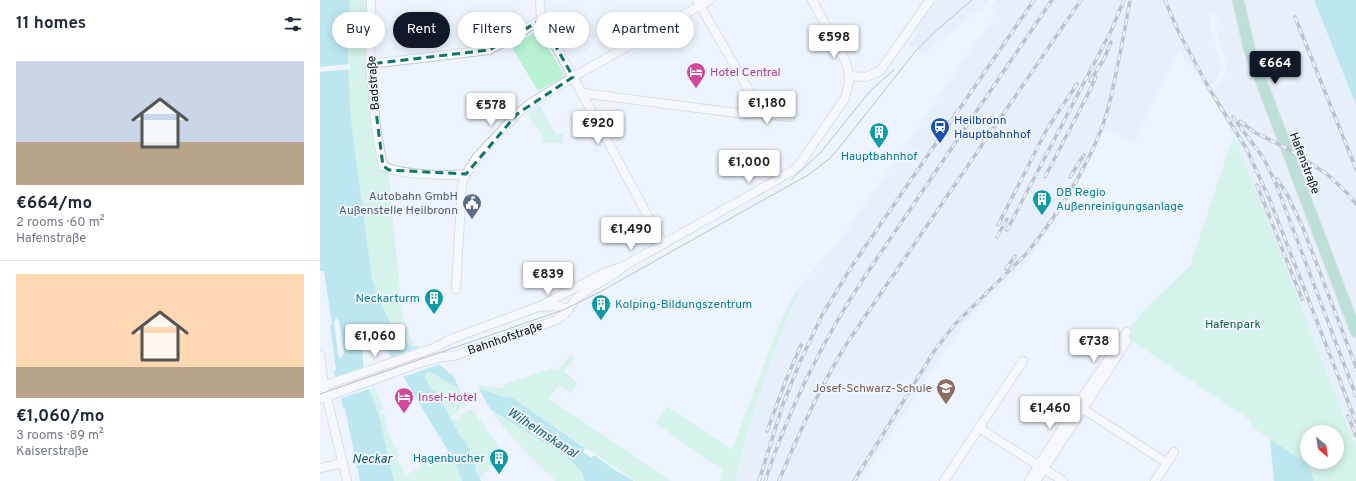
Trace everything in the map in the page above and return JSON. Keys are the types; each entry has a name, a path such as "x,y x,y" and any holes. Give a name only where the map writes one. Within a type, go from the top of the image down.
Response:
{"main road":[{"name":"Hafenstraße","path":"1238,0 1250,52 1356,332"}],"street":[{"name":"Badstraße","path":"371,0 370,64 376,128 383,166 389,170 402,172 455,175 466,174"},
{"path":"540,0 541,12"},
{"path":"456,289 462,184 466,174 477,157 517,114 537,98 699,3 710,0"},
{"path":"812,0 846,60 849,76 866,77 880,71 930,0"},
{"path":"582,93 753,114 757,107 756,102 699,3"},
{"path":"370,64 489,50 534,24"},
{"path":"557,48 663,244"},
{"name":"Bahnhofstraße","path":"325,386 427,350 448,340 538,307 606,272 624,266 775,182 796,169 845,98 849,76"},
{"path":"755,111 759,114 790,117"},
{"name":"Bahnhofstraße","path":"327,396 437,358 454,356 556,320 565,315 573,302 579,296 610,278 624,266"},
{"name":"Bahnhofstraße","path":"556,320 556,310 579,287"},
{"path":"559,306 567,309 568,311"},
{"name":"Bahnhofstraße","path":"538,307 559,306"},
{"path":"1029,481 1041,467 1130,334"},
{"path":"448,340 447,351 454,356"},
{"path":"320,354 327,396 346,481"},
{"path":"944,481 1023,361"},
{"path":"1080,407 1167,463"},
{"path":"979,428 1063,481"},
{"path":"1155,481 1174,452"},
{"path":"320,468 343,463"},
{"path":"1036,481 1041,467"}],"highlighted area":[{"path":"541,20 573,77 517,114 466,174 389,170 383,166 370,64 489,50"}],"shaded area":[{"path":"937,0 991,0 923,54 909,45 918,32 916,31"},
{"path":"996,0 1314,0 1356,105 1356,447 1238,145 1211,95 1224,78 1226,70 1225,59 1216,25 1218,18 1210,12 1209,24 1220,60 1220,70 1217,78 1207,89 1179,50 1134,142 1104,128 1077,184 1049,230 1029,259 964,323 859,481 736,481 760,388 780,335 800,290 799,287 831,249 840,241 997,12 991,7"}],"green space":[{"path":"350,0 370,0 369,12 350,12"},
{"path":"534,33 534,48 548,48 565,76 538,91 512,48 526,48 526,38"},
{"path":"348,48 369,48 381,165 389,178 403,320 414,346 411,347 391,325 378,297 372,278 350,110"},
{"path":"540,106 556,134 563,134 563,143 542,143 542,134 526,114"},
{"name":"Hafenpark","path":"1233,137 1238,145 1356,447 1356,481 1314,481 1310,469 1344,469 1344,425 1300,425 1300,459 1252,427 1250,420 1124,335 1146,308 1190,266"},
{"path":"799,287 800,289 780,336 755,408 736,481 720,481 722,470 655,423 668,407 732,450 777,330"},
{"path":"570,356 575,358 564,371 578,384 571,393 559,385 549,399 671,481 635,481 510,396 507,398 482,389 480,390 477,385 503,388 506,384 553,368 557,370"},
{"path":"427,372 431,372 460,391 466,403 450,417 435,390 432,392 425,378 425,374"},
{"path":"372,379 383,409 380,413 381,415 384,414 387,421 385,423 387,431 400,456 397,458 406,475 421,467 420,465 448,451 456,464 462,481 394,481 380,421 367,380"},
{"path":"490,409 529,431 556,449 578,469 585,481 556,481 507,432"},
{"path":"469,410 473,410 504,452 480,478 467,444 452,421"}],"water":[{"path":"320,0 350,0 350,12 332,12 332,48 348,48 350,110 372,278 378,297 391,325 411,347 418,346 449,373 480,390 482,389 507,398 510,396 585,448 583,452 591,458 594,455 613,469 634,481 585,481 581,472 566,456 431,372 427,372 425,374 425,378 432,391 435,390 460,435 467,444 481,481 462,481 456,464 387,350 378,340 368,334 364,344 363,366 380,420 394,481 360,481 345,409 343,407 334,372 336,370 330,325 332,324 324,271 320,271","holes":["336,318 339,321 344,353 340,358 338,354 334,322"]},
{"path":"1314,0 1356,0 1356,105"},
{"path":"1270,439 1300,459 1300,469 1310,469 1314,481 1274,481"}],"pier":[{"path":"350,64 350,69 320,72 320,67"},
{"path":"421,346 440,364 402,377 390,358"},
{"path":"366,366 372,388 339,399 333,378"},
{"path":"452,374 478,387 490,409 488,410 462,394"}],"tram line":[{"path":"320,394 563,310 596,294 808,175 829,159 839,148 914,53 937,30 972,0"},
{"path":"791,180 821,152 871,90 894,70"}],"railway":[{"path":"759,481 783,404 800,362 822,315 852,266 1034,0"},
{"path":"765,481 774,454 796,401 835,325 865,276 1052,0"},
{"path":"779,481 811,409 849,340 1081,0"},
{"path":"1007,230 1111,31 1124,0"},
{"path":"854,481 935,350 955,324 1026,254 1068,195 1094,147 1106,115 1114,84 1130,0"},
{"path":"1165,0 1178,31 1210,90 1246,148 1269,198 1356,422"},
{"path":"1295,17 1356,169"},
{"path":"1090,81 1104,59 1111,42"},
{"path":"1045,177 1096,77"},
{"path":"998,225 1047,129 1077,84"},
{"path":"1233,117 1264,159 1276,184 1356,396"},
{"path":"1240,121 1254,132 1286,148 1327,174 1356,204"},
{"path":"1070,177 1084,155"},
{"path":"1277,179 1287,194 1303,228 1356,367"},
{"path":"1257,185 1302,299"},
{"path":"997,237 1007,219"},
{"path":"1006,269 1015,256"},
{"path":"767,431 801,345"},
{"path":"1348,416 1356,436"}],"place":[{"name":"Hotel Central","path":"696,89"},
{"name":"Heilbronn Hauptbahnhof","path":"940,144"},
{"name":"Hauptbahnhof","path":"879,149"},
{"name":"DB Regio Außenreinigungsanlage","path":"1042,216"},
{"name":"Autobahn GmbH Außenstelle Heilbronn","path":"472,220"},
{"name":"Neckarturm","path":"434,315"},
{"name":"Kolping-Bildungszentrum","path":"601,321"},
{"name":"Josef-Schwarz-Schule","path":"946,405"},
{"name":"Insel-Hotel","path":"404,414"},
{"name":"Hagenbucher","path":"499,475"}],"water label":[{"name":"Wilhelmskanal","path":"543,432"},
{"name":"Neckar","path":"372,458"}]}
